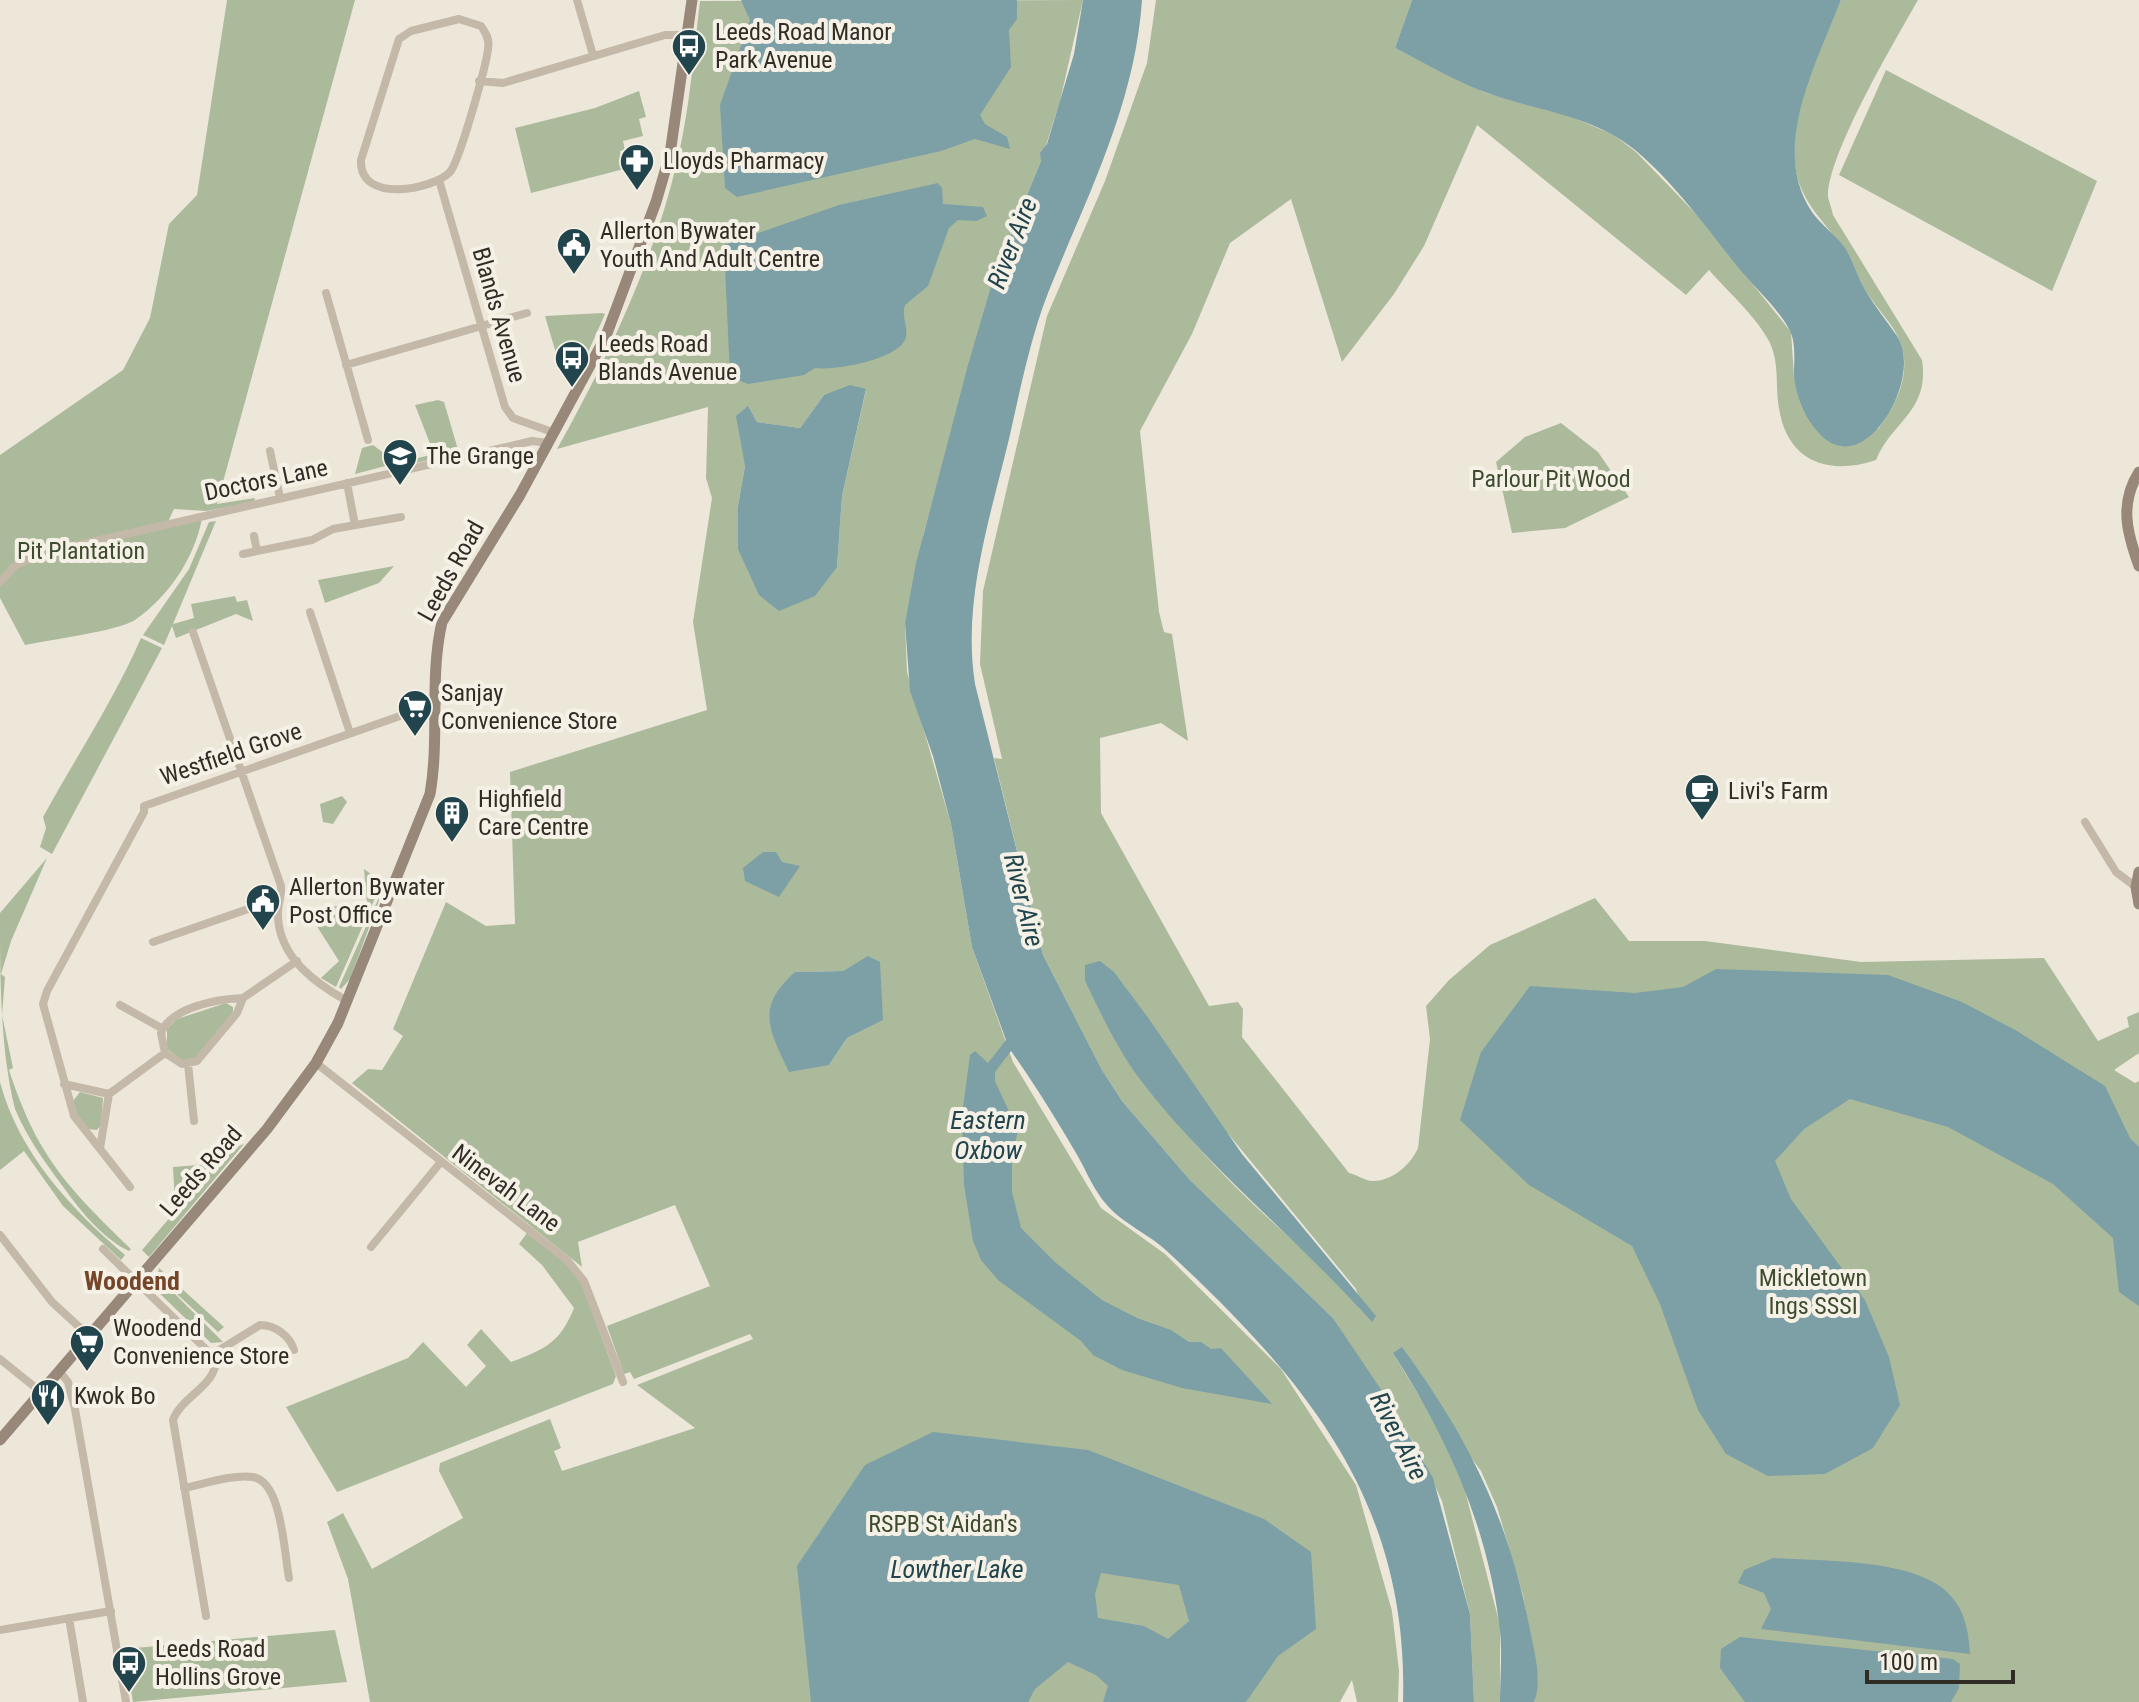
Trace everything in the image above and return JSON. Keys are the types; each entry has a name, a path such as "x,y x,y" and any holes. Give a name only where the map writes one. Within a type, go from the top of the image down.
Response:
{"street":[{"path":"577,0 593,55"},
{"name":"Leeds Road","path":"0,1440 281,1111 316,1063 347,1001 430,794 437,755 437,643 442,622 552,438 606,336 656,202 677,117 692,0"},
{"path":"459,19 475,21 489,40 479,81 455,165 439,180 382,190 368,183 361,168 395,46 411,31 459,19"},
{"path":"479,81 503,83 665,35 687,35"},
{"name":"Blands Avenue","path":"439,180 505,407 513,418 552,438"},
{"path":"326,293 368,440"},
{"path":"346,365 527,313"},
{"name":"Doctors Lane","path":"0,582 16,565 43,553 552,438"},
{"path":"270,451 280,498"},
{"path":"2139,472 2127,495 2125,515 2139,566"},
{"path":"347,483 355,525"},
{"path":"243,554 312,540 333,529 401,517"},
{"path":"254,536 257,551"},
{"path":"310,612 350,733"},
{"path":"193,632 281,886 280,929 297,961 316,983 347,1001"},
{"name":"Westfield Grove","path":"130,1187 74,1116 43,1004 144,812 144,806 437,703"},
{"path":"2085,822 2116,872 2136,887"},
{"path":"2139,872 2136,887 2139,904"},
{"path":"153,942 280,898"},
{"path":"243,998 237,1013 204,1057 188,1064 174,1061 165,1053 161,1041 163,1029 176,1015 226,999 243,998 297,961"},
{"path":"120,1005 163,1029"},
{"path":"100,1148 109,1094 165,1053"},
{"name":"Ninevah Lane","path":"316,1063 577,1270 623,1382"},
{"path":"188,1064 194,1121"},
{"path":"64,1084 109,1094"},
{"path":"371,1247 440,1163"},
{"path":"0,1235 52,1302 89,1336"},
{"path":"103,1249 213,1354 215,1370 178,1409 173,1420 206,1616"},
{"path":"213,1354 260,1325 274,1328 289,1339 294,1350"},
{"path":"0,1359 41,1392"},
{"path":"59,1371 71,1390 126,1702"},
{"path":"184,1488 248,1476 267,1484 275,1496 289,1578"},
{"path":"0,1630 111,1611"},
{"path":"69,1618 83,1702"}],"green space":[{"name":"Pit Plantation","path":"227,0 355,0 217,504 255,498 254,502 206,511 174,509 167,524 202,518 193,548 169,588 135,620 99,631 25,645 0,598 0,455 123,370 150,318 169,224 197,195"},
{"name":"RSPB St Aidan's","path":"1083,0 1060,101 1041,161 997,266 924,532 905,623 907,672 951,824 972,947 1013,1062 1101,1208 1165,1254 1281,1369 1356,1485 1392,1611 1399,1671 1398,1702 1357,1702 1352,1680 1340,1702 370,1702 348,1579 327,1522 343,1513 372,1569 463,1518 439,1471 440,1463 550,1419 561,1448 554,1451 562,1471 695,1428 637,1385 753,1339 750,1334 634,1379 630,1372 624,1374 607,1326 710,1286 675,1205 578,1242 582,1267 352,1083 368,1069 382,1070 403,1036 393,1029 446,902 486,926 515,924 510,772 707,710 693,622 712,498 706,478 708,407 557,449 617,332 665,207 685,122 700,1","holes":["866,390 842,496 837,567 738,506 745,466 748,407 757,422 800,428 824,395","868,957 882,1020 847,1038 829,1065 795,972 843,971"]},
{"name":"Mickletown Ings SSSI","path":"1156,0 1412,0 1395,48 1486,93 1572,117 1614,135 1636,152 1698,216 1791,332 1794,376 1878,429 1901,387 1903,351 1896,333 1868,294 1846,251 1806,198 1797,176 1794,143 1802,101 1841,0 1918,0 1850,126 1831,178 1828,197 1833,215 1922,360 1923,377 1915,404 1876,460 1859,465 1827,465 1801,452 1784,426 1779,408 1775,358 1769,341 1749,313 1709,270 1686,295 1477,125 1424,246 1394,294 1342,362 1291,199 1230,243 1192,334 1140,431 1159,612 1164,632 1172,634 1188,741 1161,723 1100,738 1101,813 1209,1006 1238,1002 1243,1009 1242,1037 1349,1173 1370,1181 1394,1175 1411,1160 1418,1148 1430,1039 1426,1006 1449,980 1490,945 1595,898 1629,941 1705,941 1861,962 2044,958 2098,1041 2129,1027 2127,1017 2139,1012 2139,1053 2114,1070 2135,1083 2139,1081 2139,1702 1534,1702 1538,1679 1523,1595 1497,1507 1481,1471 1393,1353 1444,1437 1464,1487 1500,1625 1500,1702 1474,1702 1470,1614 1442,1501 1419,1451 1333,1318 1190,1180 1122,1101 1102,1070 1043,955 994,758 1002,759 980,664 983,591 1047,316 1105,181 1147,63","holes":["1085,981 1230,1136 1356,1289 1363,1312 1321,1267 1221,1172 1176,1121 1136,1068"]},
{"path":"1886,70 2097,181 2052,291 1839,175"},
{"path":"639,91 646,117 639,119 643,136 623,141 625,150 620,151 624,169 531,193 515,128 595,108"},
{"path":"605,314 574,384 563,377 545,316"},
{"path":"438,400 444,402 459,453 399,467 398,463 434,454 415,405"},
{"name":"Parlour Pit Wood","path":"1561,423 1598,452 1629,497 1565,528 1512,533 1496,462 1525,437"},
{"path":"373,445 397,463 355,474 362,448"},
{"path":"216,521 173,624 194,618 191,604 235,596 237,602 247,600 253,621 236,614 176,638 172,626 164,645 143,635 189,569 209,522"},
{"path":"394,566 379,583 325,603 318,580"},
{"path":"141,638 162,648 52,854 40,847 46,828 43,817 107,706"},
{"path":"342,796 347,802 333,824 323,822 320,804"},
{"path":"47,858 11,941 1,974 5,977 2,1015 0,962 0,913"},
{"path":"364,869 382,882 336,987 321,978 339,961 311,917 315,909 367,902"},
{"path":"385,884 350,979 341,989 339,987"},
{"path":"226,1003 233,1007 233,1012 196,1058 183,1061 167,1049 167,1029 177,1019"},
{"path":"2,1015 13,1068 9,1070 31,1126 56,1168 131,1249 129,1251 111,1240 87,1217 52,1172 26,1131 15,1109 10,1086"},
{"path":"0,1082 33,1156 66,1198 125,1255 121,1260 63,1206 24,1151 0,1170"},
{"path":"80,1092 103,1098 101,1125 97,1130 88,1129 77,1116 73,1101"},
{"path":"244,1144 149,1257 142,1250 228,1150"},
{"path":"211,1164 175,1204 173,1167"},
{"path":"527,1233 569,1265 582,1284 616,1376 613,1384 337,1492 286,1407 408,1358 423,1342 466,1387 486,1366 467,1345 481,1329 511,1362 550,1343 563,1329 574,1308 542,1265 519,1244"},
{"path":"159,1268 224,1327 218,1332 165,1283 158,1273"},
{"path":"151,1279 175,1294 223,1342 211,1343 153,1287"},
{"path":"335,1630 347,1682 133,1702 124,1649"}],"water":[{"path":"741,0 1017,0 1017,19 1009,30 1011,67 980,115 985,124 1007,137 1010,149 975,139 941,151 737,197 725,188 720,105 750,20"},
{"path":"1083,0 1142,0 1138,39 1107,150 1048,293 1026,365 986,530 975,591 972,653 975,684 1043,955 1102,1070 1122,1101 1190,1180 1333,1318 1392,1406 1433,1478 1470,1614 1474,1702 1403,1702 1400,1631 1388,1566 1368,1506 1340,1451 1305,1399 1265,1349 1169,1253 1121,1218 1102,1199 1053,1114 1011,1051 995,1072 995,1081 1018,1131 1012,1156 1012,1192 1021,1228 1056,1263 1102,1300 1137,1318 1171,1330 1189,1342 1201,1342 1211,1349 1221,1348 1272,1404 1182,1388 1122,1370 1093,1355 1081,1341 998,1280 981,1260 973,1241 964,1185 962,1115 970,1055 975,1051 988,1063 1006,1040 972,947 951,824 933,756 910,691 905,623 916,563 968,365 997,266 1012,231 1010,223 1017,219 1041,161 1040,153 1047,144 1074,54"},
{"path":"1412,0 1841,0 1801,106 1795,161 1800,187 1812,212 1845,248 1873,303 1897,336 1903,353 1903,373 1898,394 1876,431 1861,442 1844,446 1828,441 1814,428 1797,392 1793,341 1785,323 1680,194 1629,146 1598,127 1475,88 1395,48"},
{"path":"938,183 942,188 943,204 983,207 987,216 977,221 958,220 949,228 928,286 905,305 906,337 901,345 879,358 835,368 815,368 804,375 748,384 730,377 724,245 839,205"},
{"path":"850,385 866,389 842,496 837,567 815,596 779,611 759,595 738,549 738,506 745,466 736,416 748,406 757,422 800,428 824,395"},
{"path":"763,852 776,852 782,862 800,866 779,897 745,881 743,868"},
{"path":"868,956 880,962 883,1020 847,1038 829,1065 789,1072 776,1043 770,1019 770,1008 782,985 795,972 843,971"},
{"path":"1100,961 1114,972 1149,1019 1242,1154 1376,1316 1372,1322 1223,1173 1139,1078 1116,1043 1085,981 1085,965"},
{"path":"1716,969 1888,975 1962,1002 2017,1031 2105,1086 2130,1138 2139,1147 2139,1306 2119,1292 2113,1238 2053,1184 1948,1127 1850,1099 1804,1129 1775,1161 1791,1199 1865,1300 1889,1357 1900,1405 1873,1448 1825,1474 1768,1476 1726,1454 1698,1410 1660,1304 1632,1246 1529,1185 1460,1120 1481,1052 1530,986 1635,993 1683,987"},
{"path":"1402,1347 1426,1380 1466,1447 1498,1515 1521,1590 1535,1657 1538,1685 1534,1702 1500,1702 1500,1633 1485,1551 1447,1449 1393,1353"},
{"name":"Lowther Lake","path":"933,1432 1088,1450 1264,1519 1311,1552 1316,1629 1278,1656 1246,1702 1103,1702 1108,1686 1096,1675 1068,1662 1035,1689 1028,1702 811,1702 797,1566 865,1465","holes":["1101,1573 1179,1585 1189,1621 1168,1639 1144,1626 1098,1618 1095,1594"]},
{"path":"1773,1558 1871,1564 1921,1576 1941,1587 1959,1607 1966,1626 1970,1654 1761,1629 1771,1609 1764,1593 1738,1583 1744,1570"},
{"path":"1740,1637 1953,1659 1960,1664 1959,1688 1951,1702 1745,1702 1720,1668 1721,1649"}],"place":[{"name":"Leeds Road Manor Park Avenue","path":"689,77"},
{"name":"Lloyds Pharmacy","path":"637,192"},
{"name":"Allerton Bywater Youth And Adult Centre","path":"574,276"},
{"name":"Leeds Road Blands Avenue","path":"572,389"},
{"name":"The Grange","path":"400,487"},
{"name":"Sanjay Convenience Store","path":"415,738"},
{"name":"Livi's Farm","path":"1702,822"},
{"name":"Highfield Care Centre","path":"452,844"},
{"name":"Allerton Bywater Post Office","path":"263,932"},
{"name":"Woodend Convenience Store","path":"87,1373"},
{"name":"Kwok Bo","path":"48,1427"},
{"name":"Leeds Road Hollins Grove","path":"129,1694"}],"district":[{"name":"Woodend","path":"132,1281"}],"water label":[{"name":"River Aire","path":"1012,243"},
{"name":"River Aire","path":"1024,900"},
{"name":"Eastern Oxbow","path":"988,1135"},
{"name":"River Aire","path":"1399,1436"}]}
